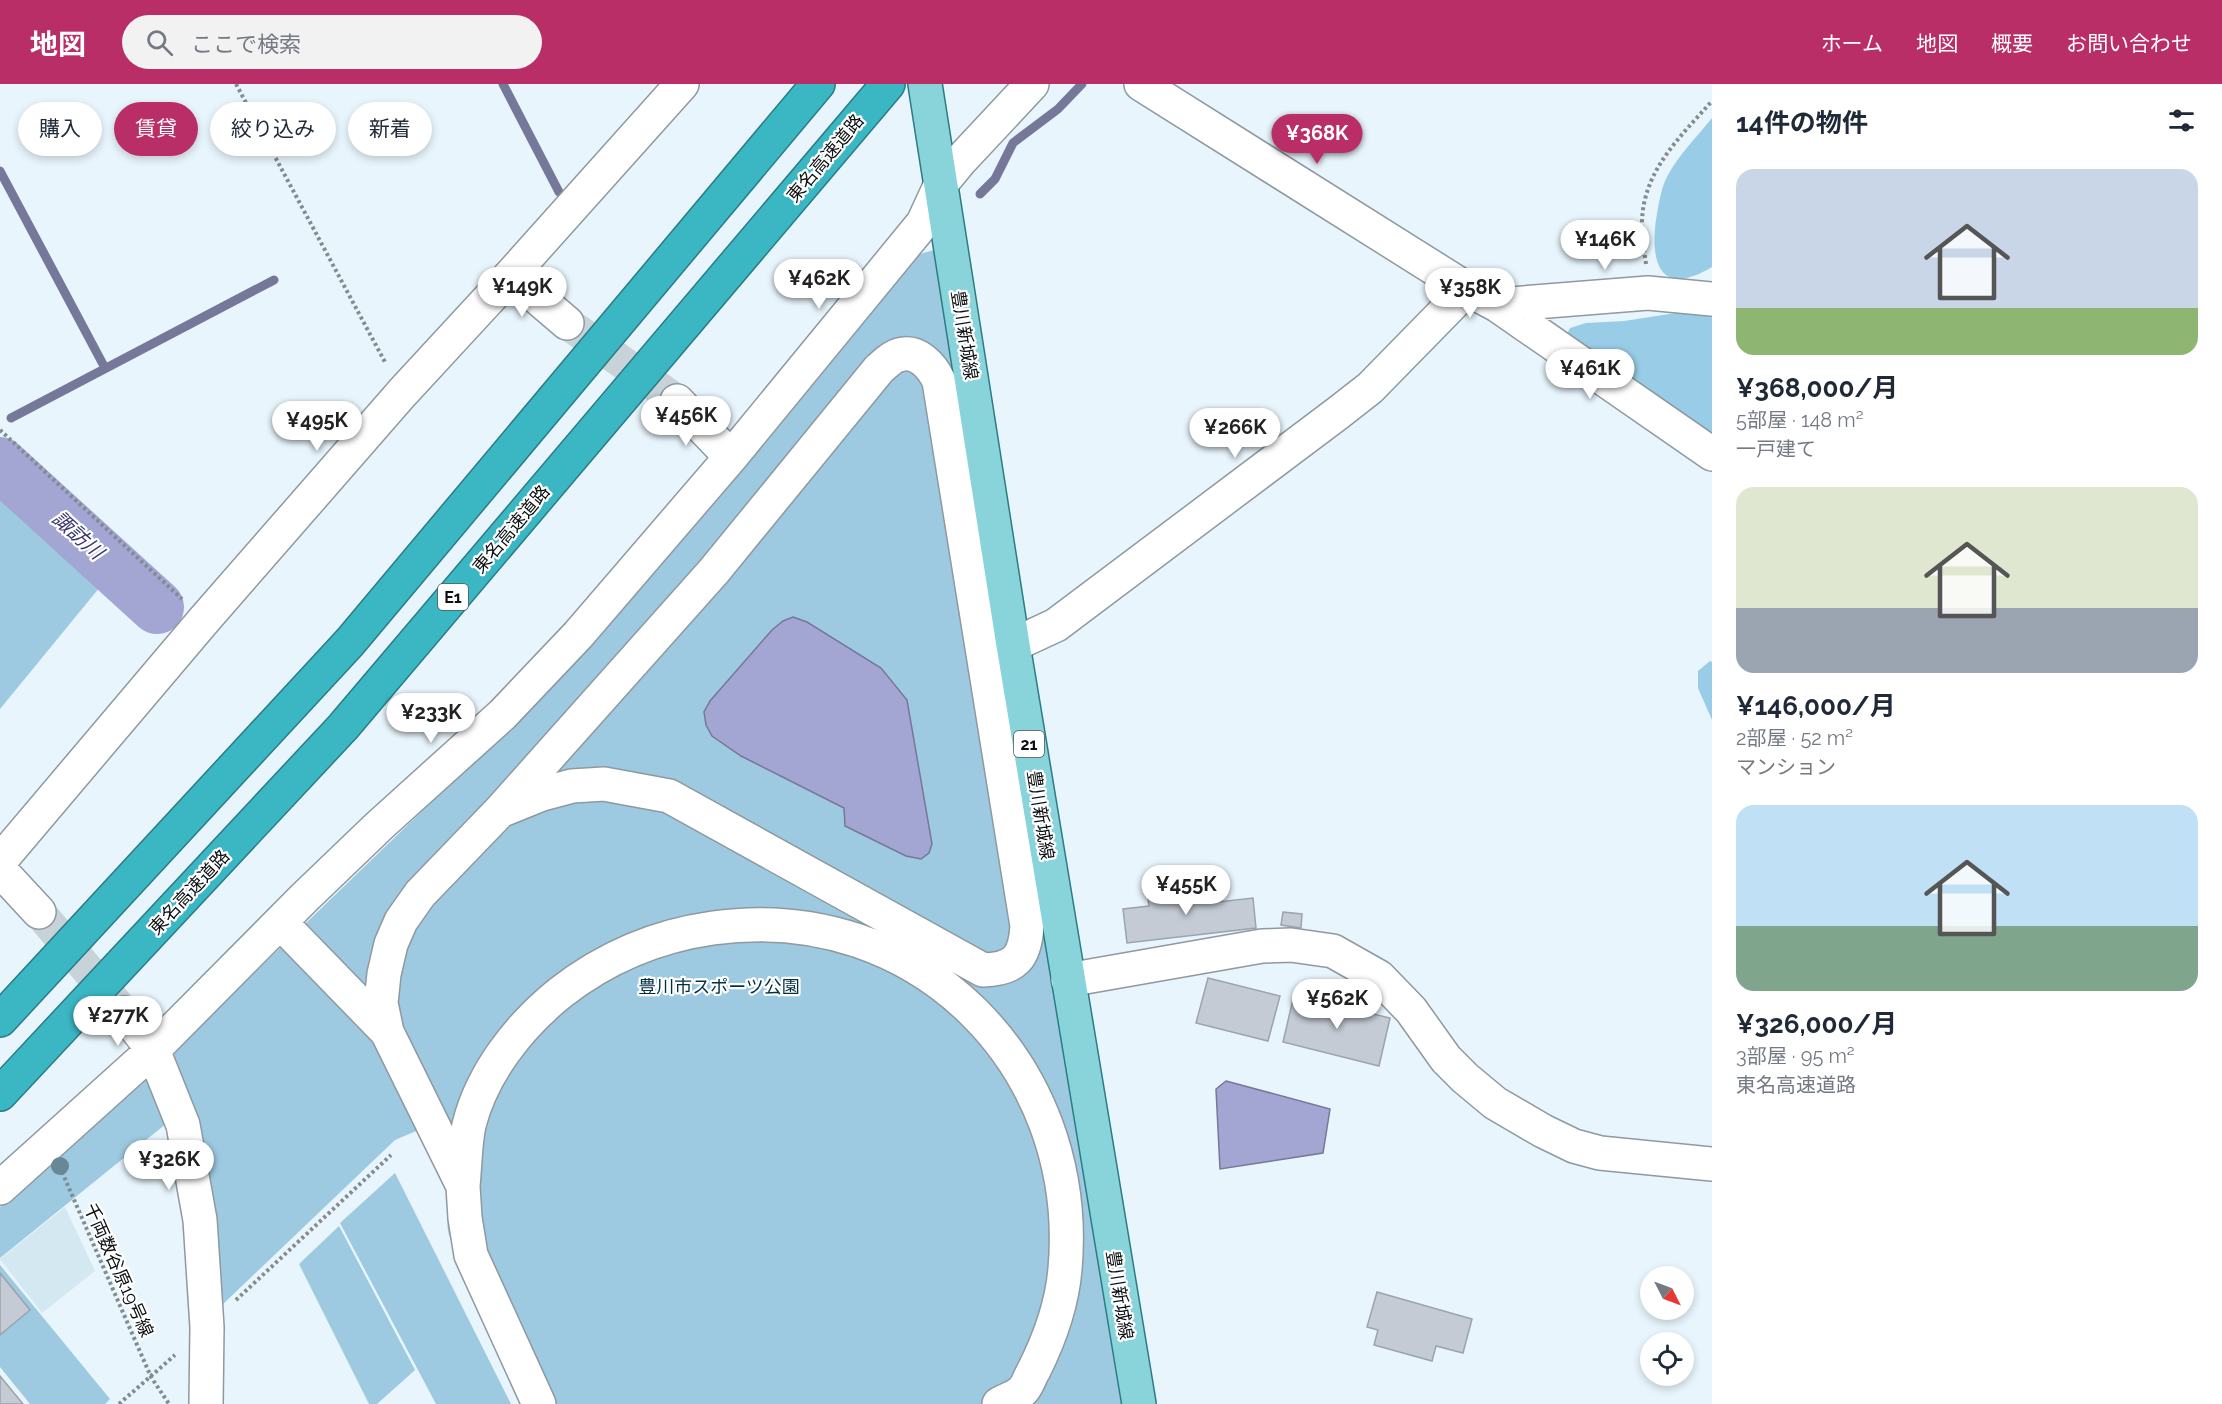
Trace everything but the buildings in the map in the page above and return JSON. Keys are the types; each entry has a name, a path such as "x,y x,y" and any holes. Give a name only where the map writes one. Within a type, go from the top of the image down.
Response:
{"highway":[{"path":"723,197 801,84"},
{"path":"0,1020 350,642 818,84"},
{"name":"東名高速道路","path":"0,1094 343,727 888,84"}],"main road":[{"name":"豊川新城線","path":"925,84 1013,645 1138,1404"}],"street":[{"path":"0,861 204,620 402,393 682,84"},
{"path":"0,1188 153,1050 379,826 503,714 578,635 731,457 923,223 941,184 1032,84"},
{"path":"1141,84 1467,289 1497,305 1712,454"},
{"path":"511,275 567,323"},
{"path":"1013,645 1056,625 1370,388 1467,289"},
{"path":"1497,305 1648,293 1712,299"},
{"path":"463,1186 387,1032 381,1003 384,974 391,944 401,921 420,894 500,811 714,571 879,369 900,354 922,359 934,369 941,393 1026,926 1026,943 1020,956 1011,965 983,970 669,796 604,784 572,786 542,794 500,811"},
{"path":"677,401 731,457"},
{"path":"0,870 39,912"},
{"path":"280,922 387,1032"},
{"path":"539,1404 471,1255 465,1218 463,1186 471,1118 489,1075 506,1049 548,1003 569,986 617,956 674,934 764,923 844,935 873,946 926,974 962,1001 1000,1041 1030,1088 1044,1116 1053,1142 1065,1200 1066,1253 1059,1304 1045,1349 1023,1391 999,1404"},
{"path":"1068,980 1262,946 1291,945 1333,951 1378,977 1396,993 1446,1059 1495,1103 1519,1119 1574,1146 1600,1153 1712,1164"},
{"path":"124,1013 153,1050 183,1125 200,1220 207,1327 206,1404"}],"path":[{"path":"236,84 402,393"},
{"path":"1648,293 1642,222 1644,200 1653,174 1674,143 1712,101"},
{"path":"0,430 204,620"},
{"name":"千両数谷原19号線","path":"50,1144 151,1377 169,1404"},
{"path":"119,1404 207,1327 392,1155"}],"shaded area":[{"path":"1712,118 1712,267 1693,276 1678,279 1667,276 1660,268 1656,256 1655,225 1660,200 1671,169"},
{"path":"1689,311 1712,316 1712,443 1563,341 1570,328 1586,323 1624,321"},
{"path":"793,617 807,622 881,668 907,700 932,844 929,853 921,859 906,856 845,826 844,808 741,756 712,736 706,725 704,712 710,701 772,630 783,621"},
{"path":"1710,661 1712,662 1712,720 1698,688 1698,671"},
{"path":"1226,1081 1330,1109 1323,1153 1220,1169 1216,1089"},
{"path":"65,1207 95,1271 42,1313 0,1259"}],"green space":[{"name":"豊川市スポーツ公園","path":"934,250 1121,1404 524,1404 449,1235 448,1215 456,1196 421,1129 395,1140 221,1306 171,1057 177,1047 523,714 584,652 920,254"},
{"path":"0,477 109,576 0,709"},
{"path":"149,1071 172,1119 0,1258 0,1207"},
{"path":"395,1173 511,1404 436,1404 340,1223"},
{"path":"339,1226 415,1370 377,1404 369,1404 299,1264"},
{"path":"0,1265 110,1399 105,1404 30,1404 0,1367"}],"waterway":[{"path":"503,84 559,192"},
{"path":"980,194 995,179 1013,143 1058,109 1082,84"},
{"path":"0,171 105,368"},
{"path":"11,418 274,280"},
{"name":"諏訪川","path":"0,464 157,607"}],"tunnel":[{"path":"567,323 677,401"},
{"path":"39,912 124,1013"}]}
